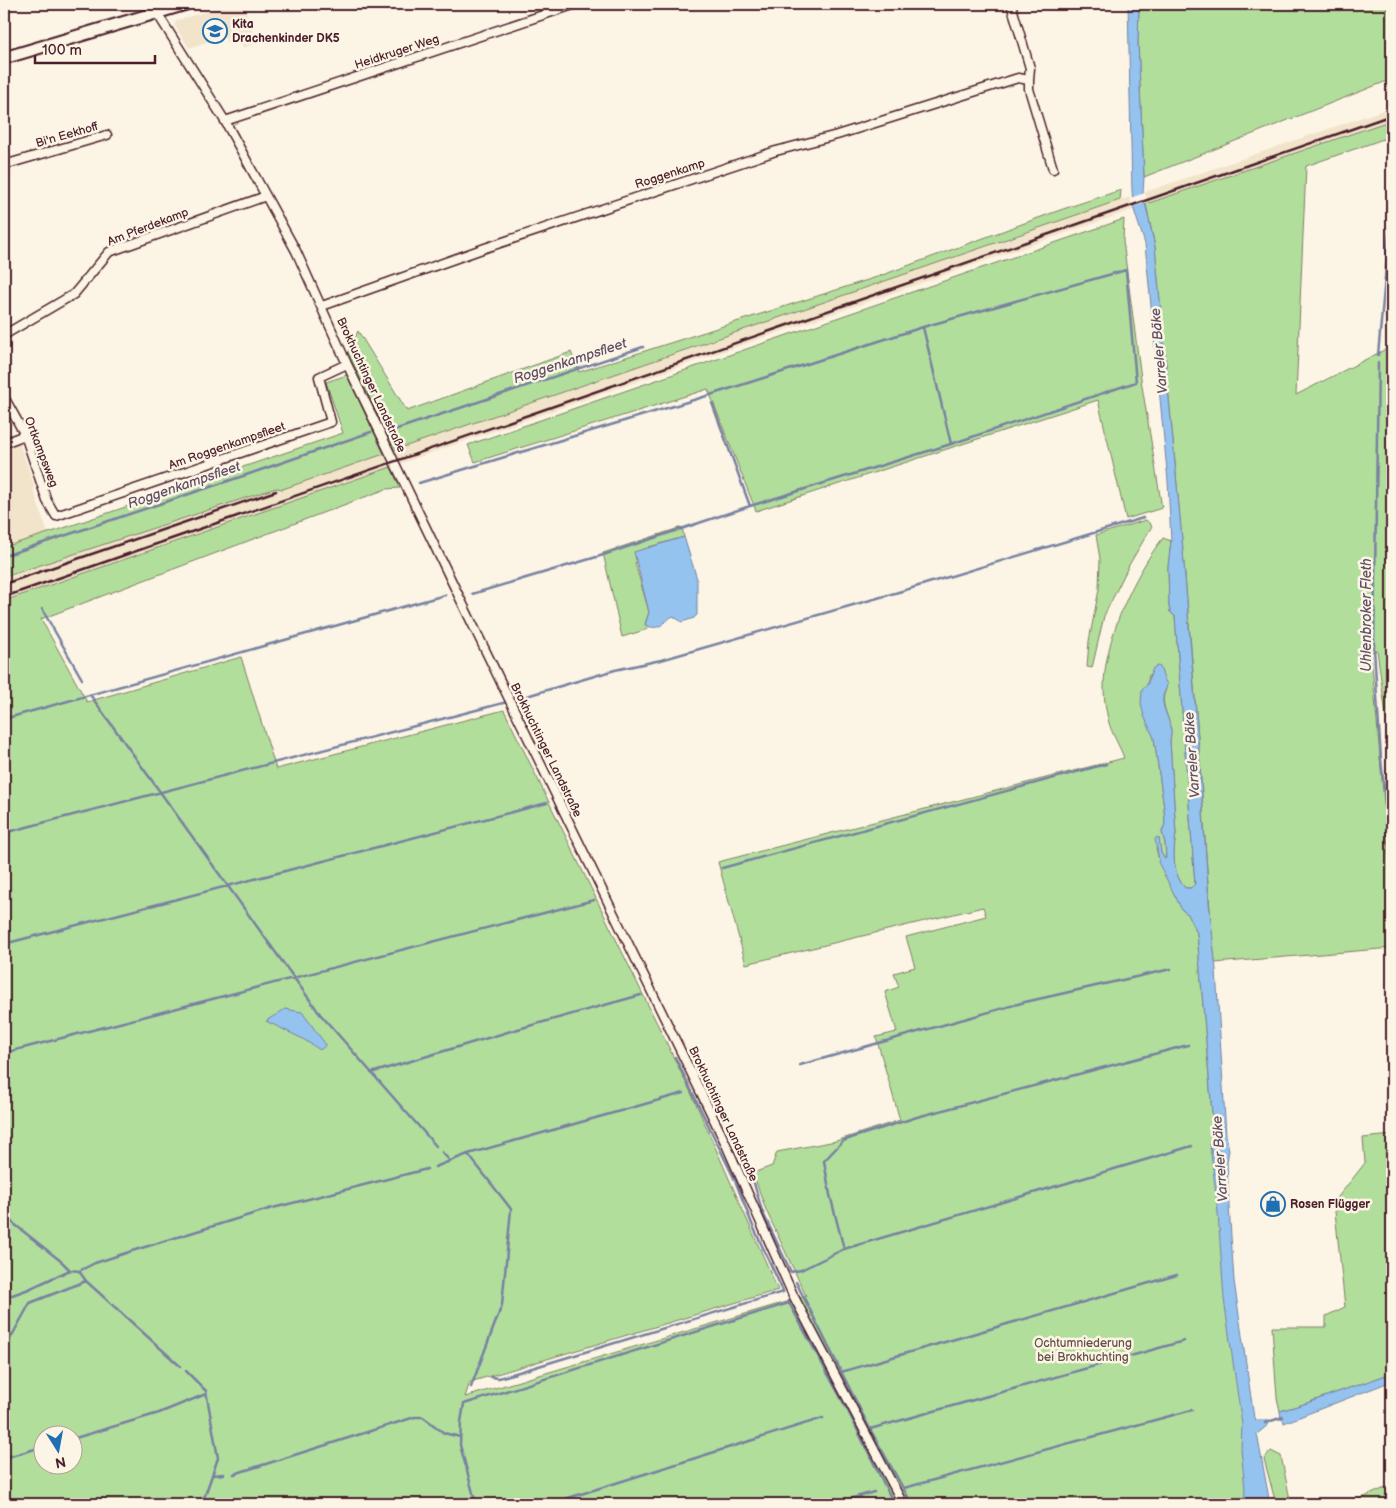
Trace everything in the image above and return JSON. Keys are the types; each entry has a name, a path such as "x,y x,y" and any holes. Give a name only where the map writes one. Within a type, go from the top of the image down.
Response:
{"main road":[{"path":"4,58 186,4"}],"street":[{"name":"Brokhuchtinger Landstraße","path":"149,4 157,13 225,121 296,251 347,364 724,1140 792,1295 902,1504"},
{"name":"Heidkruger Weg","path":"225,121 576,4"},
{"path":"1011,4 1030,68 1029,89 1054,170"},
{"name":"Roggenkamp","path":"322,306 484,248 776,151 837,135 1018,78 1029,80"},
{"name":"Bi'n Eekhoff","path":"4,165 107,135"},
{"name":"Am Pferdekamp","path":"4,335 74,294 109,252 266,196"},
{"name":"Am Roggenkampsfleet","path":"56,516 332,422 319,377 347,364"},
{"name":"Ortkampsweg","path":"4,397 25,435 47,501 56,516"},
{"path":"4,442 25,435"}],"shaded area":[{"name":"Kita Drachenkinder DK5","path":"232,4 244,4 256,43 243,48 240,38 227,43 224,36 189,48 174,25 177,20"},
{"path":"1392,107 1392,120 4,601 4,577 276,488 283,489"},
{"path":"4,430 6,434 19,441 48,533 4,547"}],"green space":[{"path":"1139,4 1392,4 1392,79 1144,177 1138,42"},
{"path":"1392,120 1392,136 1306,166 1296,395 1392,346 1392,760 1377,650 1371,652 1392,896 1392,948 1215,963 1178,492 1155,247 1146,204"},
{"path":"1121,190 1120,200 395,450 348,353 358,331 407,411 571,352 579,372 877,277 1063,209"},
{"path":"1124,219 1123,241 1142,386 1162,508 1126,519 1098,400 756,511 708,389 475,462 468,445"},
{"path":"347,375 384,454 283,489 276,488 4,577 4,547 343,433 326,382"},
{"name":"Ochtumniederung bei Brokhuchting","path":"391,467 400,488 386,489 41,619 87,702 241,657 276,769 504,710 693,1097 778,1290 470,1382 465,1397 806,1296 766,1210 753,1173 772,1166 777,1152 836,1141 900,1120 876,1037 897,1032 885,992 899,987 894,973 915,967 906,937 986,916 983,907 746,964 718,862 1124,758 1109,724 1105,704 1105,670 1109,651 1122,609 1141,570 1163,538 1171,541 1168,567 1169,606 1170,612 1175,616 1195,884 1191,888 1185,888 1181,882 1174,862 1176,834 1171,733 1164,702 1166,689 1149,675 1147,685 1150,727 1154,738 1164,808 1165,824 1162,832 1165,843 1165,859 1161,853 1159,839 1156,848 1159,860 1182,910 1188,914 1197,933 1214,1137 1210,1142 1211,1153 1262,1504 4,1504 4,601"},
{"path":"1146,520 1152,526 1129,565 1104,616 1092,668 1087,667 1089,641 1099,589 1100,559 1096,535"},
{"path":"682,527 684,537 649,547 635,563 649,612 645,624 649,627 648,629 622,637 603,553"},
{"path":"1392,1135 1392,1373 1280,1411 1277,1398 1272,1327 1326,1327 1326,1316 1345,1307 1334,1202 1365,1163 1363,1138"},
{"path":"1271,1451 1281,1456 1291,1504 1276,1504 1264,1459"},
{"path":"1392,1485 1392,1504 1348,1504"}],"water":[{"name":"Varreler Bäke","path":"1128,4 1139,4 1138,42 1144,177 1143,193 1155,247 1182,539 1209,902 1216,970 1226,1135 1229,1150 1227,1162 1234,1281 1254,1418 1256,1420 1267,1420 1269,1424 1257,1434 1270,1504 1244,1504 1245,1489 1241,1449 1242,1425 1224,1299 1218,1213 1210,1142 1214,1137 1197,933 1188,914 1182,910 1158,862 1155,839 1157,837 1159,838 1161,853 1166,858 1162,832 1165,824 1164,808 1154,738 1141,704 1142,690 1147,685 1153,668 1160,667 1167,684 1163,702 1171,728 1170,741 1176,834 1174,862 1181,882 1185,888 1191,888 1195,884 1175,616 1170,612 1169,606 1168,567 1171,541 1168,481 1145,244 1134,210 1132,191"},
{"path":"684,537 697,579 697,615 682,622 673,616 658,627 645,625 649,612 634,552"},
{"path":"285,1009 302,1012 326,1045 320,1050 303,1039 266,1021"},
{"path":"1392,1373 1392,1381 1284,1423 1283,1419 1281,1420 1280,1411"}],"pier":[{"path":"1145,193 1148,202 1132,207 1130,198"}],"waterway":[{"path":"1378,355 1392,201"},
{"path":"419,483 710,395 923,327 1126,270 1136,382 951,444 750,506 600,556 472,594"},
{"path":"923,327 951,444"},
{"name":"Roggenkampsfleet","path":"388,432 643,347"},
{"name":"Uhlenbroker Fleth","path":"1378,363 1374,649 1381,759 1392,867"},
{"path":"712,403 750,506"},
{"name":"Roggenkampsfleet","path":"4,556 371,432"},
{"path":"513,700 902,591 1143,518"},
{"path":"4,719 445,595"},
{"path":"42,609 82,679"},
{"path":"91,696 320,1014 436,1146"},
{"path":"4,833 507,702"},
{"path":"722,868 1106,764"},
{"path":"4,944 547,803"},
{"path":"4,1053 594,900"},
{"path":"800,1065 1025,1002 1171,969"},
{"path":"371,1073 641,995"},
{"path":"844,1249 830,1195 824,1161 843,1141 917,1117 1188,1045"},
{"path":"675,1057 735,1180 752,1224 783,1291"},
{"path":"435,1167 468,1154 684,1093"},
{"path":"791,1272 801,1270 844,1249 1192,1146"},
{"path":"442,1152 449,1160"},
{"path":"468,1154 511,1209 502,1305 471,1387"},
{"path":"743,1162 754,1183 762,1211 791,1272"},
{"path":"4,1298 70,1270 79,1271 95,1263 269,1209 427,1169"},
{"path":"4,1216 70,1270"},
{"path":"79,1271 86,1281 180,1366"},
{"path":"841,1372 1177,1275"},
{"path":"4,1350 30,1303 86,1281"},
{"path":"796,1282 870,1429 912,1504"},
{"path":"491,1377 499,1378 783,1292"},
{"path":"788,1301 848,1411 894,1504"},
{"path":"476,1504 460,1445 464,1404 789,1303"},
{"path":"870,1429 1184,1341"},
{"path":"186,1371 206,1391 218,1458 202,1504"},
{"path":"82,1436 159,1413 206,1394"},
{"path":"904,1488 1192,1410"},
{"path":"234,1474 415,1417 423,1417 444,1433 460,1437"},
{"path":"1265,1423 1283,1417"},
{"path":"549,1504 823,1418"},
{"path":"4,1458 32,1450"},
{"path":"213,1475 224,1474"},
{"path":"831,1504 874,1492"}],"railway":[{"path":"4,597 1392,115"},
{"path":"4,584 276,491"}],"place":[{"name":"Kita Drachenkinder DK5","path":"215,31"},
{"name":"Rosen Flügger","path":"1273,1204"}]}
